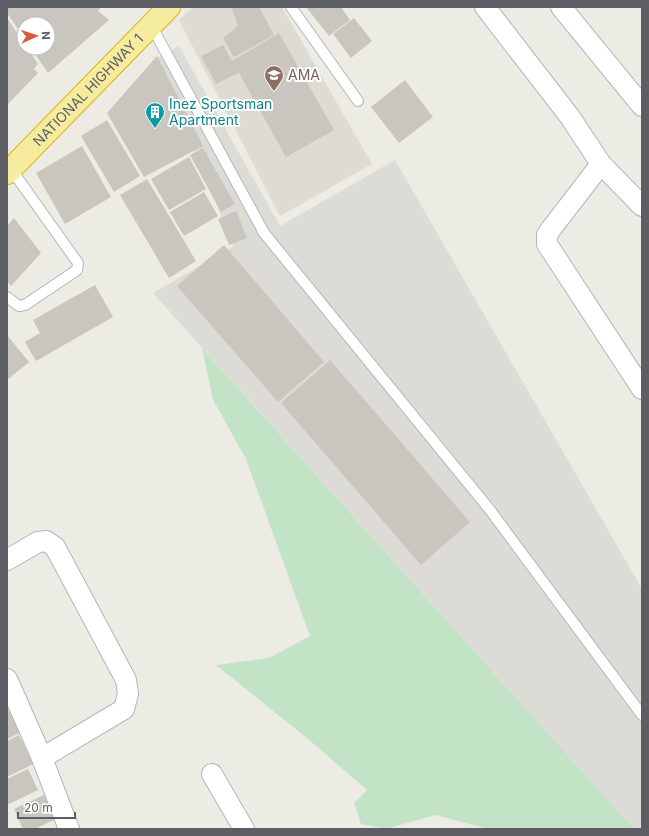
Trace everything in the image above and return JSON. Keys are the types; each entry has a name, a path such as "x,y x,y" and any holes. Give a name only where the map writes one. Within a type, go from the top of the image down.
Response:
{"highway":[{"name":"NATIONAL HIGHWAY 1","path":"9,171 169,7"}],"street":[{"path":"485,7 570,117 602,164 642,206"},
{"path":"561,7 642,106"},
{"path":"602,164 551,229 547,235 547,244 642,389"},
{"path":"7,560 38,542 46,541 55,547 126,680 128,694 124,709 42,758"},
{"path":"7,679 42,758 69,829"},
{"path":"212,774 244,829"}],"lane":[{"path":"290,7 358,101"},
{"path":"152,25 264,233 490,510 642,715"},
{"path":"7,297 19,306 25,306 77,270 79,267 78,263 9,171"}],"shaded area":[{"name":"AMA","path":"193,7 282,7 372,164 280,216 179,20"},
{"path":"179,46 280,226 395,160 642,589 642,829 634,829 153,293 234,246 155,59"}],"green space":[{"path":"202,348 634,829 489,829 435,815 386,829 361,824 354,803 367,790 308,739 216,665 269,658 310,636 246,459 213,400"}],"building":[{"path":"7,7 101,7 98,11 109,20 48,73 36,56 56,56 56,16 16,16 16,26 7,13"},
{"path":"231,7 259,7 274,35 234,57 223,38 238,26"},
{"path":"306,7 341,7 350,20 329,36"},
{"path":"7,18 16,31 16,56 32,56 38,64 34,69 38,73 8,104"},
{"path":"354,18 372,41 351,58 333,34"},
{"path":"279,33 334,130 286,157 235,66 238,73 216,84 201,56 223,45 232,61"},
{"name":"Inez Sportsman Apartment","path":"157,56 203,146 144,177 107,113"},
{"path":"405,80 433,117 399,143 371,107"},
{"path":"107,120 140,176 114,192 81,136"},
{"path":"82,146 111,197 65,224 36,173"},
{"path":"203,148 235,204 221,212 190,155"},
{"path":"189,157 206,189 169,210 151,179"},
{"path":"147,179 196,261 169,278 120,195"},
{"path":"204,192 218,216 184,236 170,212"},
{"path":"236,211 247,238 229,245 218,219"},
{"path":"14,218 41,253 11,286 7,281 7,226"},
{"path":"224,245 324,362 278,402 177,286"},
{"path":"95,285 113,317 36,361 25,342 40,333 33,320"},
{"path":"7,335 29,362 7,380"},
{"path":"330,360 470,522 421,565 281,403"},
{"path":"7,707 20,733 7,739"},
{"path":"19,735 33,764 7,777 7,741"},
{"path":"28,769 38,790 7,805 7,779"},
{"path":"44,795 54,820 35,829 23,829 14,809"}],"place":[{"name":"AMA","path":"274,92"},
{"name":"Inez Sportsman Apartment","path":"155,129"}]}
